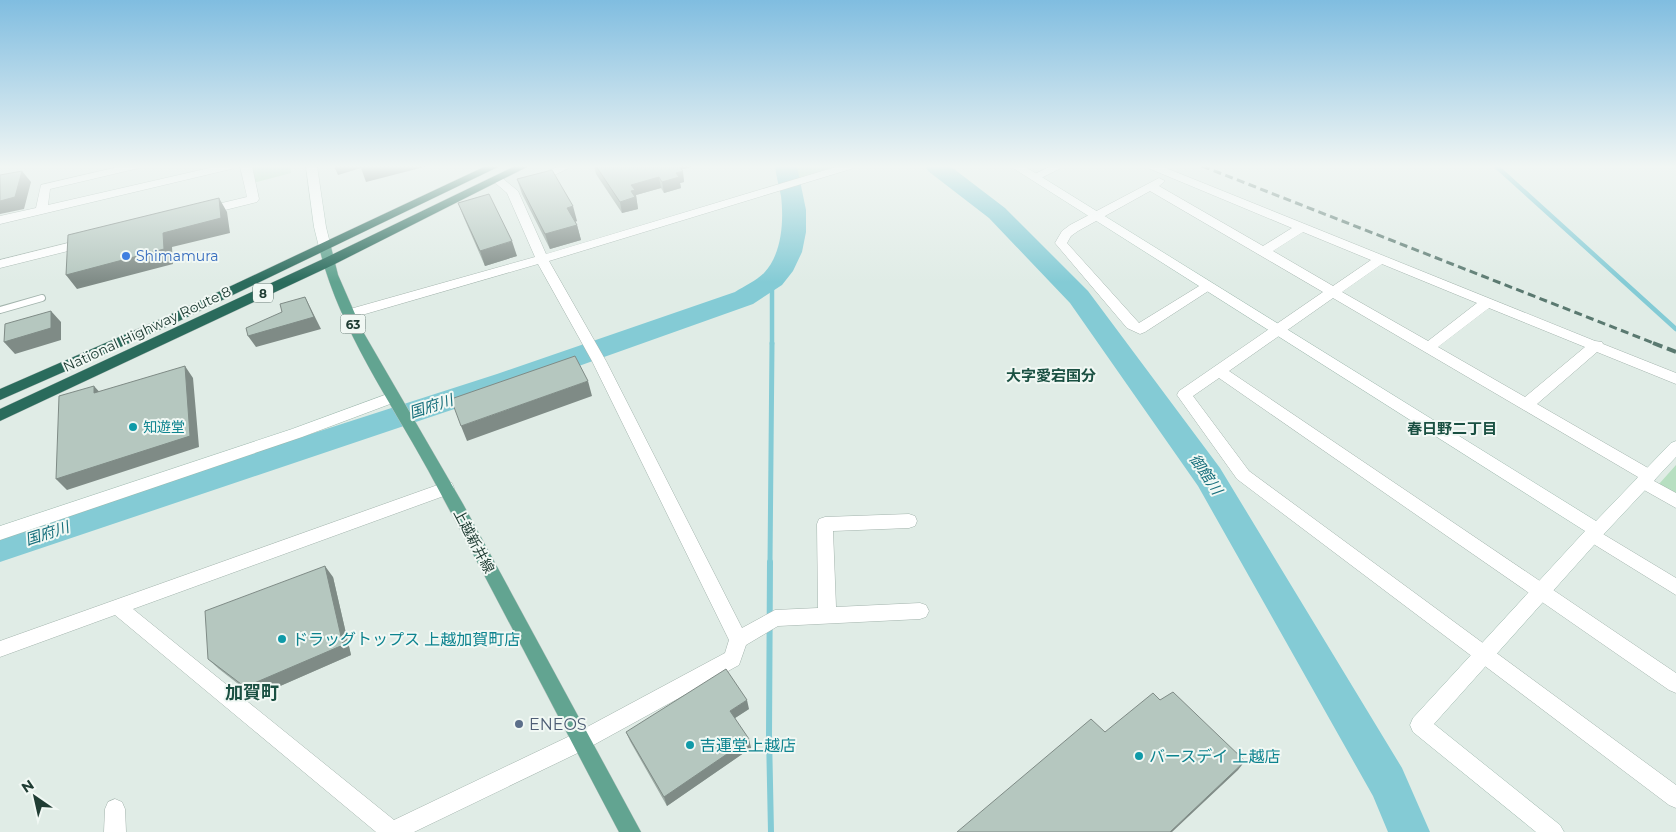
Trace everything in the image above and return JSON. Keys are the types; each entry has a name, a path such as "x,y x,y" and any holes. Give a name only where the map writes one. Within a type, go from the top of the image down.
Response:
{"highway":[{"name":"National Highway Route 8","path":"0,395 170,320 325,247 421,205"},
{"name":"National Highway Route 8","path":"0,415 328,262 435,205"}],"main road":[{"name":"上越新井線","path":"325,247 328,262 348,314 393,397 446,488 630,832"}],"street":[{"path":"41,211 42,205"},
{"path":"0,220 67,205"},
{"path":"196,214 230,205"},
{"path":"317,205 325,247"},
{"path":"525,205 542,259 599,361 738,640"},
{"path":"348,314 723,205"},
{"path":"1081,205 1595,532 1676,587"},
{"path":"1114,205 1096,214 1066,234 1061,243 1132,325 1140,328 1208,286"},
{"path":"1183,205 1527,404 1646,479 1676,502"},
{"path":"1251,205 1597,345 1676,379"},
{"path":"1264,252 1304,226"},
{"path":"0,264 103,238"},
{"path":"1382,258 1184,395 1243,475 1676,798"},
{"path":"1429,347 1488,302"},
{"path":"1527,404 1597,345"},
{"path":"1219,371 1676,684"},
{"path":"0,533 297,433 393,397"},
{"path":"1553,832 1420,725 1595,532 1676,447"},
{"path":"0,649 446,488"},
{"path":"827,615 825,524 909,521"},
{"path":"118,607 391,832 581,741 732,659 738,640 775,618 920,611"},
{"path":"115,809 116,832"}],"lane":[{"path":"0,310 42,298"}],"green space":[{"path":"1676,465 1676,494 1659,484"}],"building":[{"path":"191,205 220,205 221,218 163,233 164,249 66,275 68,235"},
{"path":"459,205 494,205 512,241 480,251"},
{"path":"530,205 572,205 567,208 577,225 545,234"},
{"path":"305,297 314,317 248,336 246,328 282,312 280,304"},
{"path":"51,311 51,328 4,342 5,324"},
{"path":"575,356 588,381 461,426 451,399"},
{"name":"知遊堂","path":"185,366 190,436 56,479 59,396 94,386 94,393"},
{"name":"ドラッグトップス 上越加賀町店","path":"325,566 343,645 245,687 208,659 205,611"},
{"name":"吉運堂上越店","path":"726,669 747,700 730,711 749,739 664,797 626,732"},
{"name":"バースデイ 上越店","path":"1173,692 1245,761 1170,832 957,832 1091,719 1105,732 1153,693 1160,700"}],"waterway":[{"name":"国府川","path":"0,548 507,381 744,298 773,279 785,262 792,242 793,205"},
{"name":"御館川","path":"986,205 997,213 1079,297 1209,477 1388,782 1409,832"},
{"path":"1539,205 1676,329"},
{"path":"772,281 772,343"},
{"path":"770,563 772,343"},
{"path":"770,562 769,735 771,832"}],"railway":[{"path":"1301,205 1656,344"},
{"path":"1653,343 1676,352"}],"place":[{"name":"Shimamura","path":"126,256"},
{"name":"知遊堂","path":"133,427"},
{"name":"ドラッグトップス 上越加賀町店","path":"282,639"},
{"name":"ENEOS","path":"519,724"},
{"name":"吉運堂上越店","path":"690,745"},
{"name":"バースデイ 上越店","path":"1139,756"}],"district":[{"name":"大字愛宕国分","path":"1051,375"},
{"name":"春日野二丁目","path":"1452,428"},
{"name":"加賀町","path":"252,693"}]}
